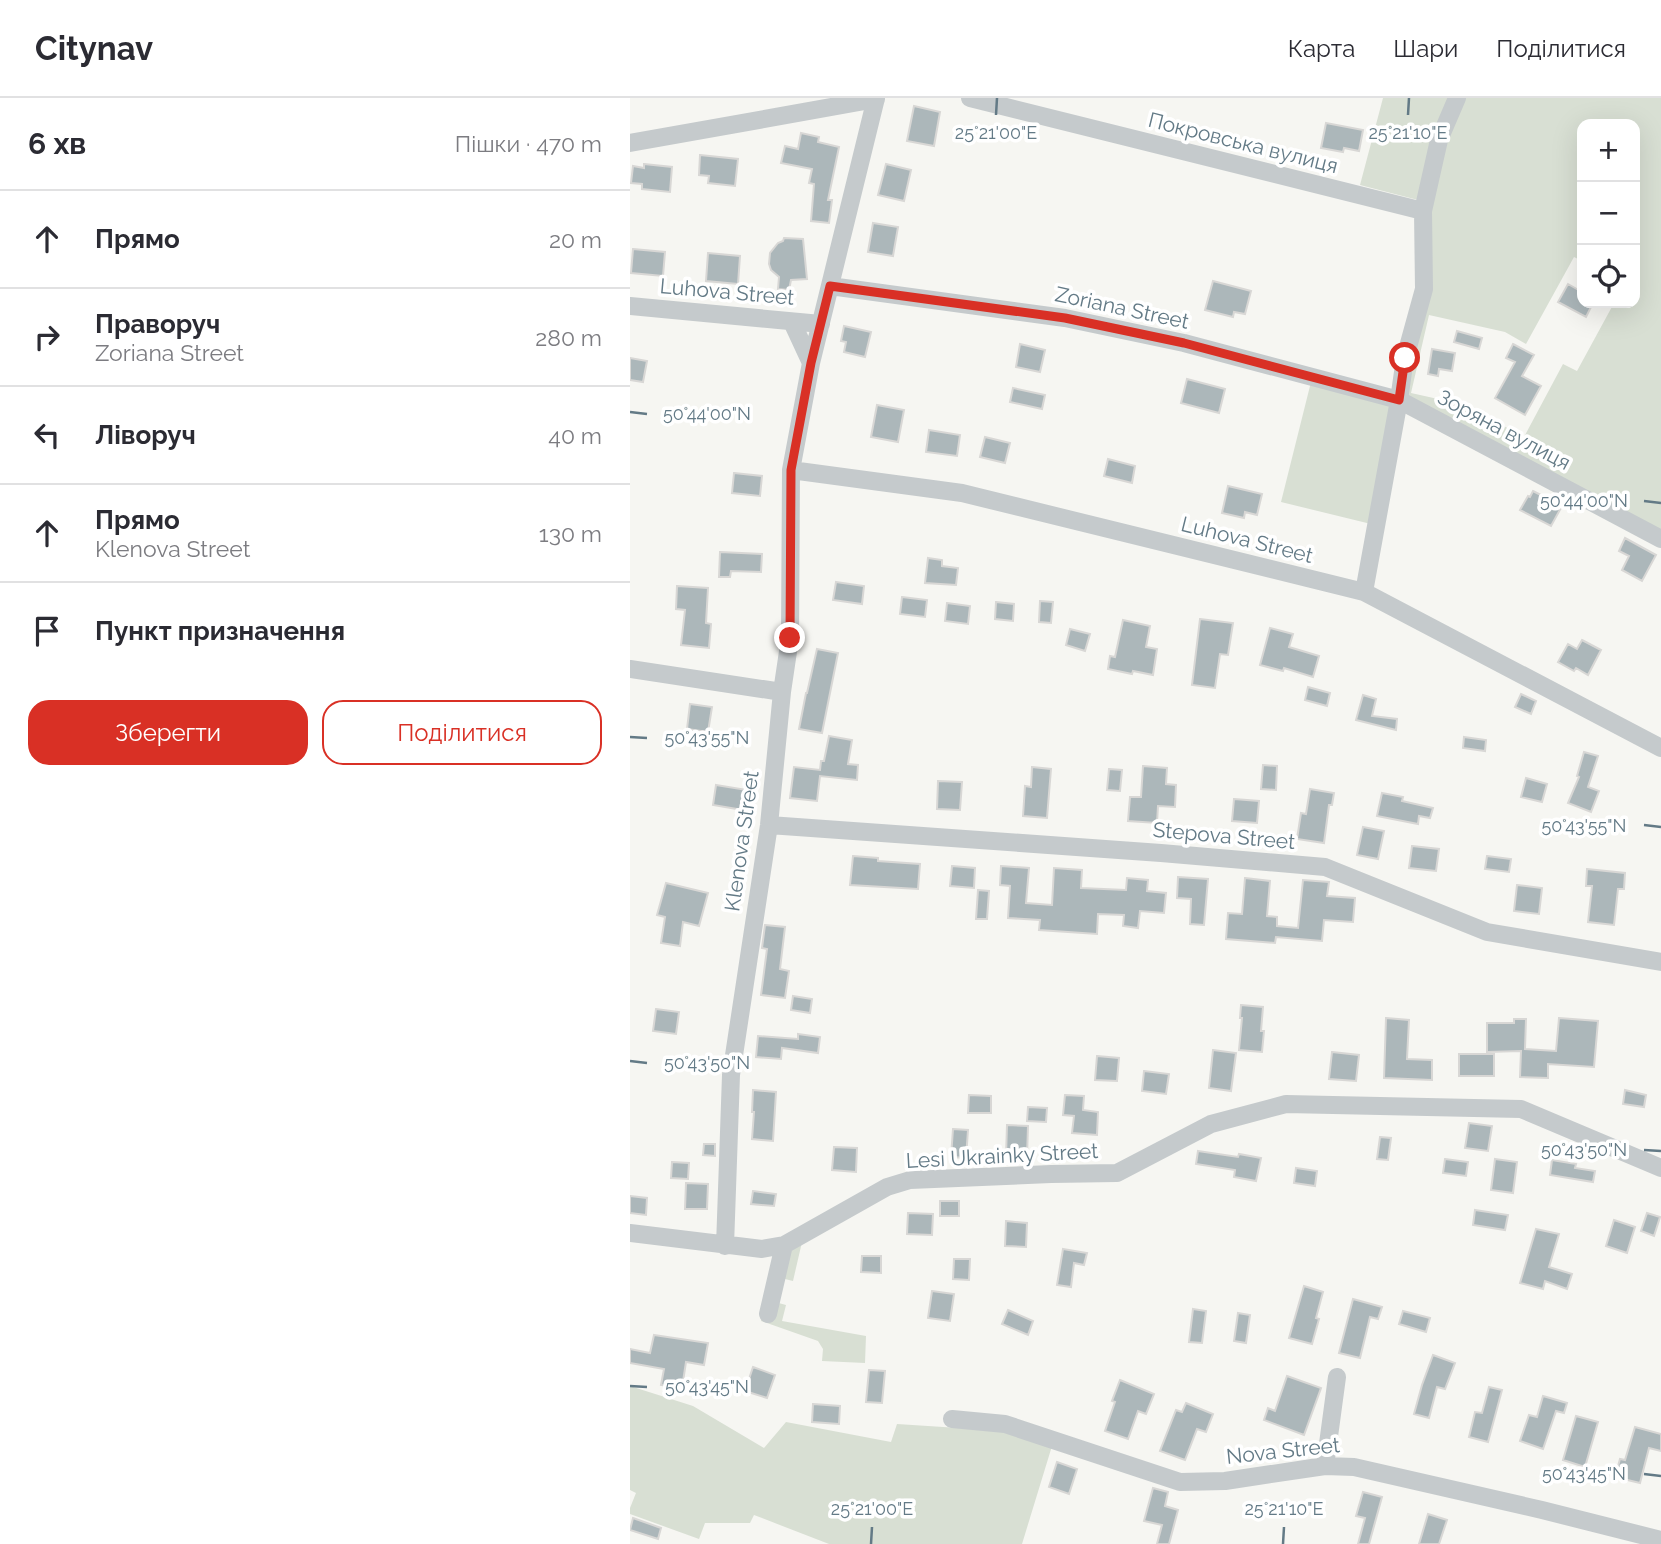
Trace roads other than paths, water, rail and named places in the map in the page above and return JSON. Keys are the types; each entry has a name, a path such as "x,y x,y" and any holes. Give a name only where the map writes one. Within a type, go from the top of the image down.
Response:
{"street":[{"name":"Покровська вулиця","path":"970,98 1423,211"},
{"path":"1364,592 1405,358 1424,289 1423,211 1439,140 1457,98"},
{"path":"630,143 876,99"},
{"name":"Klenova Street","path":"725,1246 730,1075 769,825 790,638 791,470 811,363 876,99"},
{"name":"Zoriana Street","path":"830,286 1065,318 1184,343 1399,400"},
{"name":"Luhova Street","path":"630,306 821,324"},
{"path":"792,321 811,363"},
{"name":"Зоряна вулиця","path":"1399,400 1661,539"},
{"name":"Luhova Street","path":"791,470 962,493 1364,592 1661,748"},
{"path":"630,669 782,692"},
{"name":"Stepova Street","path":"769,825 1325,867 1487,932 1661,962"},
{"name":"Lesi Ukrainky Street","path":"630,1233 762,1249 784,1245 887,1187 910,1180 1117,1172 1211,1124 1286,1104 1521,1109 1661,1168"},
{"path":"768,1314 784,1245"},
{"path":"1325,1466 1337,1377"},
{"name":"Nova Street","path":"952,1419 1005,1424 1180,1482 1225,1481 1325,1466 1354,1468 1530,1507 1661,1540"}]}
